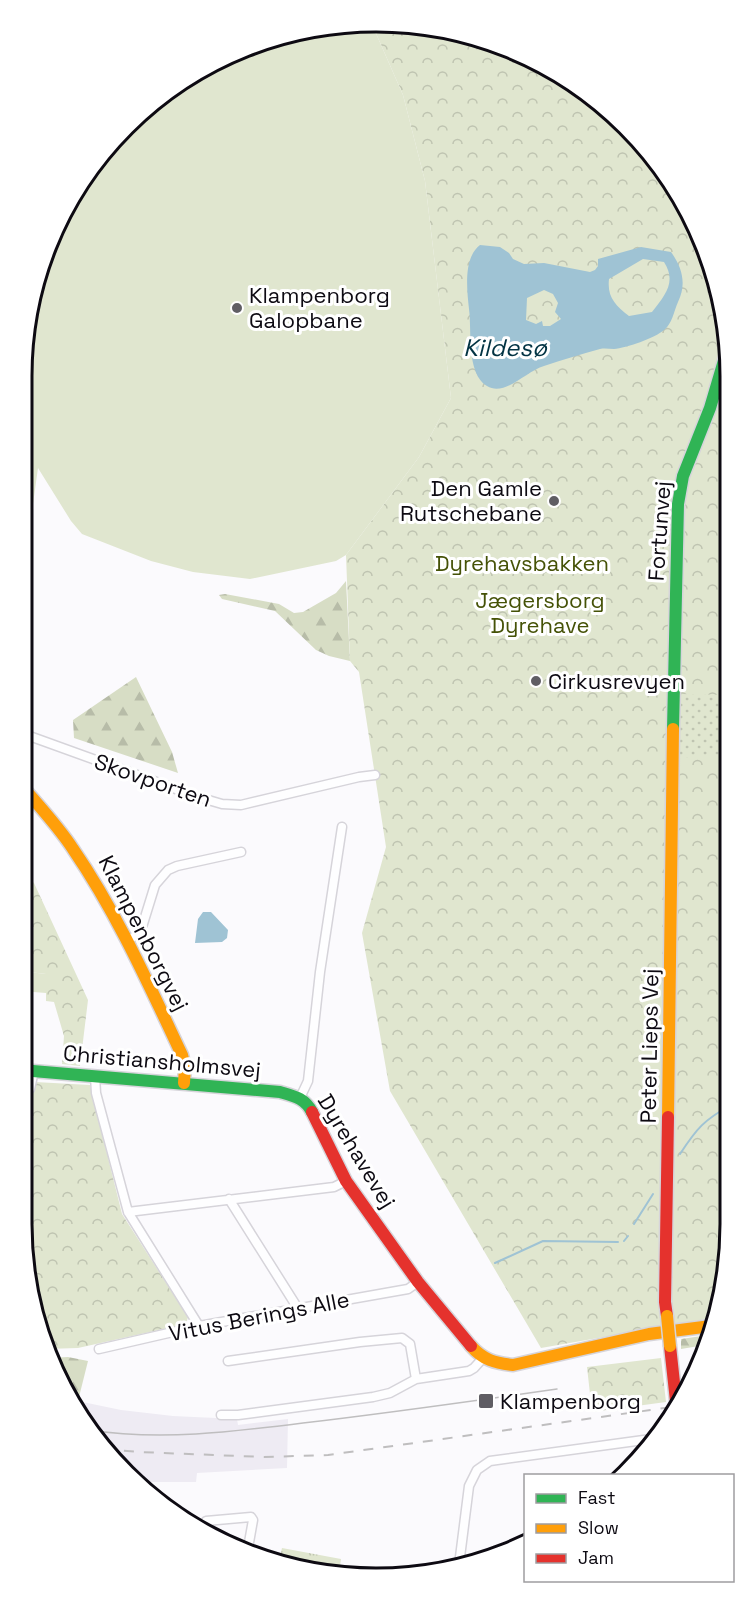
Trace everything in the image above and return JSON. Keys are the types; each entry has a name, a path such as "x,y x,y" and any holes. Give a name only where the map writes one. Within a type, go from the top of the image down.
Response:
{"street":[{"name":"Fortunvej","path":"674,690 676,530 680,486 710,408 720,374"},
{"name":"Peter Lieps Vej","path":"674,690 665,1302 675,1394"},
{"name":"Skovporten","path":"32,736 222,804 241,805 375,775"},
{"name":"Klampenborgvej","path":"32,797 60,828 96,881 182,1055 185,1067 184,1083"},
{"name":"Dyrehavevej","path":"342,827 320,972 308,1081 300,1098 314,1112 346,1181 418,1282 483,1358"},
{"path":"127,941 138,934 155,885 168,870 241,852"},
{"path":"32,1080 34,1071"},
{"name":"Christiansholmsvej","path":"34,1071 280,1092 300,1098"},
{"path":"95,1076 96,1093 128,1212 199,1326"},
{"path":"128,1212 334,1187 346,1181"},
{"path":"230,1199 297,1307"},
{"name":"Vitus Berings Alle","path":"99,1349 199,1326 408,1289 418,1282"},
{"path":"221,1414 238,1415 373,1397 390,1393 416,1379 469,1371 483,1358 500,1365 513,1365 649,1334 705,1327"},
{"path":"228,1361 402,1338 410,1344 416,1379"},
{"path":"460,1558 469,1486 477,1470 484,1464 490,1461 645,1439"},
{"path":"205,1523 251,1517 253,1520 249,1544"}],"shaded area":[{"path":"82,1402 121,1410 173,1416 237,1419 238,1425 288,1419 287,1468 197,1473 196,1482 148,1482 117,1451"}],"green space":[{"name":"Jægersborg Dyrehave","path":"375,32 421,34 465,43 508,58 548,78 603,117 620,132 649,166 685,224 709,287 720,353 720,1247 718,1269 707,1319 541,1348 390,1091 362,933 386,847 359,672 350,661 346,555 419,457 451,398 425,181 403,95"},
{"name":"Klampenborg Galopbane","path":"375,32 403,95 425,181 451,398 419,457 346,555 336,561 250,579 193,572 151,561 82,534 71,521 38,468 32,511 32,353 38,309 50,265 67,224 103,166 132,132 166,103 224,67 287,43 331,34"},
{"path":"346,581 350,661 316,650 275,611 222,599 219,595 225,594 279,604 294,613 303,612 336,593"},
{"path":"136,677 172,752 178,773 74,738 73,720"},
{"path":"679,694 720,695 720,756 679,758 677,756"},
{"path":"32,881 88,1000 80,1066 62,1064 64,1036 54,1002 46,1001 46,974 32,972"},
{"path":"32,972 46,974 46,993 32,992"},
{"path":"35,1082 90,1085 122,1214 188,1317 186,1324 78,1348 55,1349 43,1313 32,1247 32,1085"},
{"path":"702,1336 698,1346 681,1349 681,1339"},
{"path":"59,1358 88,1361 79,1397 67,1376"},
{"path":"661,1358 666,1402 592,1412 587,1367"},
{"path":"282,1548 341,1559 340,1567 280,1555"}],"water":[{"name":"Kildesø","path":"480,245 500,247 513,259 524,264 544,263 590,272 598,266 598,259 641,247 671,252 682,276 681,295 669,324 654,336 626,347 600,349 551,364 537,369 508,386 494,389 480,380 471,351 467,275 475,251","holes":["643,259 664,262 668,269 668,288 652,312 629,316 613,300 609,291 609,279","544,290 553,294 558,303 555,312 561,319 550,326 543,326 542,321 536,324 526,320 527,298"]},
{"path":"203,912 211,912 228,930 227,938 222,942 195,943 198,919"}],"waterway":[{"path":"680,1154 702,1125 720,1111"},
{"path":"634,1224 653,1194"},
{"path":"624,1241 628,1236"},
{"path":"495,1263 543,1241 618,1242"}],"tram line":[{"path":"101,1431 142,1435 223,1432 557,1389"}],"railway":[{"path":"116,1450 264,1457 328,1455 667,1408"}],"traffic: fast":[{"path":"673,729 678,504 683,476 710,408 720,374"},
{"path":"32,1071 280,1092 294,1096 312,1112"}],"traffic: slow":[{"path":"668,1117 673,729"},
{"path":"32,798 89,873 118,924 182,1055 185,1067 184,1083"},
{"path":"667,1316 670,1346"},
{"path":"471,1346 480,1355 490,1360 513,1365 649,1334 705,1327"}],"traffic: jam":[{"path":"312,1112 346,1181 418,1282 471,1346"},
{"path":"667,1316 665,1302 668,1117"},
{"path":"670,1346 675,1394"}],"place":[{"name":"Klampenborg Galopbane","path":"237,308"},
{"name":"Den Gamle Rutschebane","path":"554,501"},
{"name":"Cirkusrevyen","path":"536,681"},
{"name":"Klampenborg","path":"486,1401"}],"park label":[{"name":"Dyrehavsbakken","path":"522,563"}]}
